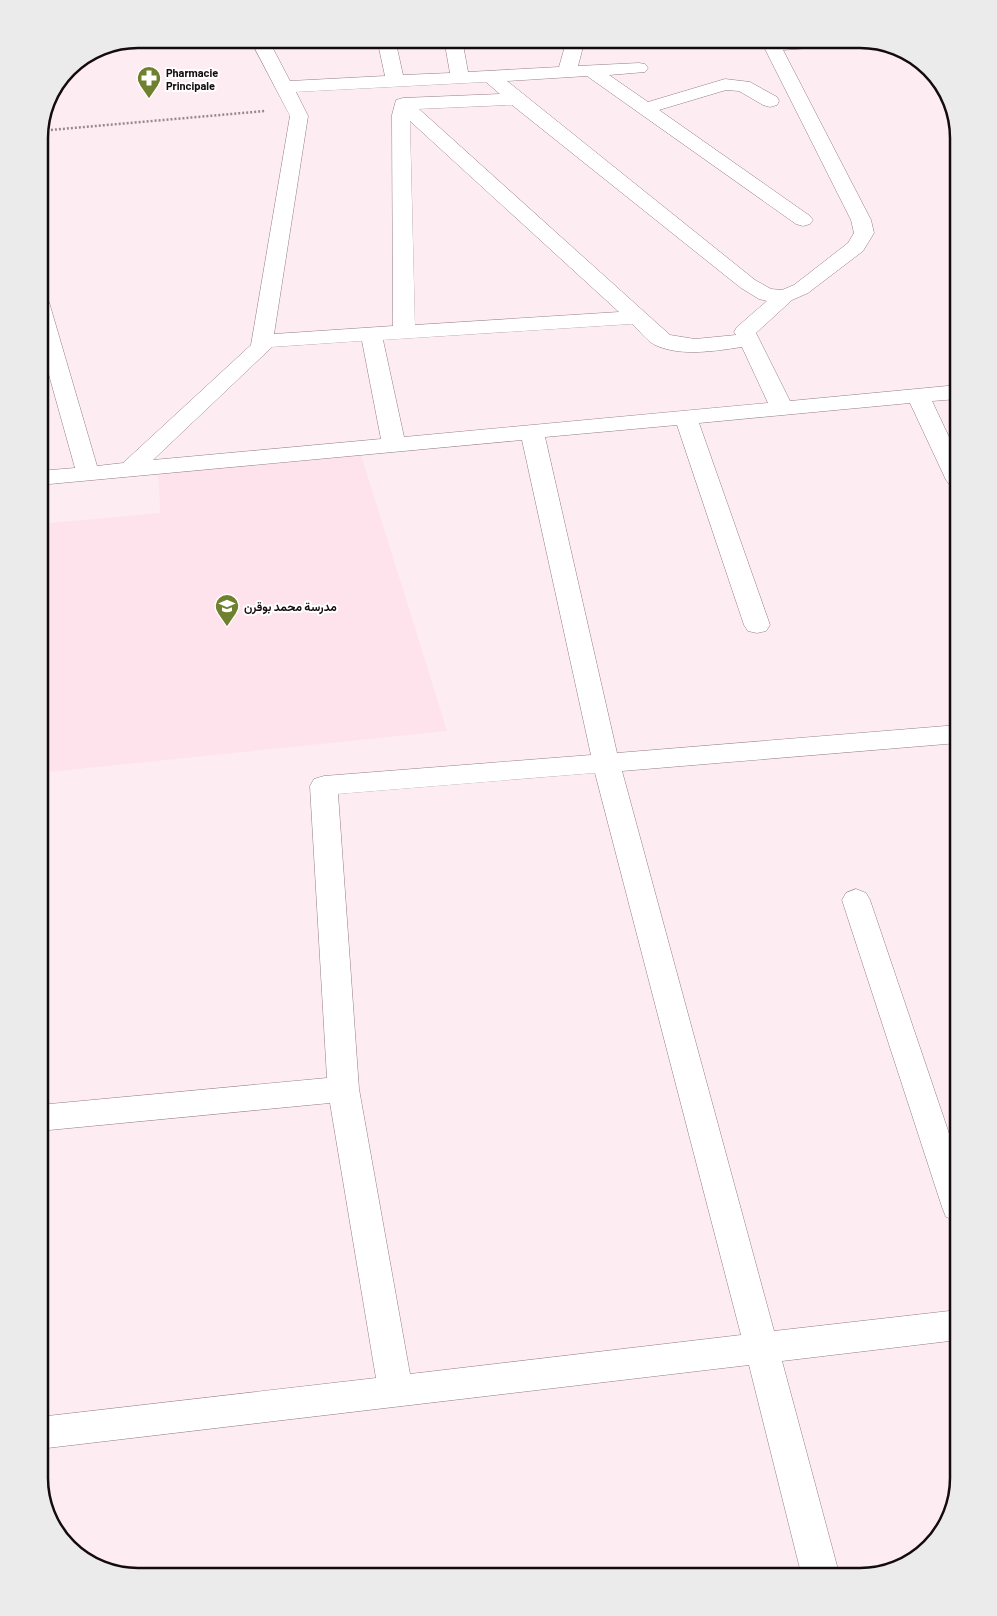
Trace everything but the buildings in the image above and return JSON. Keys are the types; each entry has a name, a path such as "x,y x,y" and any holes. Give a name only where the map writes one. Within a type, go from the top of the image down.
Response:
{"street":[{"path":"129,470 261,347 298,116 264,48"},
{"path":"388,48 395,82"},
{"path":"455,48 460,78"},
{"path":"568,72 574,48"},
{"path":"773,48 861,220 864,233 856,247 800,289 786,296 745,332 782,408"},
{"path":"284,88 638,68"},
{"path":"591,71 803,220"},
{"path":"491,76 516,99 748,284 766,295 786,296"},
{"path":"645,109 725,84 744,86 770,101"},
{"path":"402,104 516,99"},
{"path":"402,104 662,340 680,346 704,346 749,340"},
{"path":"402,104 404,332"},
{"path":"262,341 637,317"},
{"path":"48,333 88,473"},
{"path":"370,334 394,445"},
{"path":"48,477 950,393"},
{"path":"918,396 950,463"},
{"path":"686,417 757,625"},
{"path":"532,432 606,763 819,1568"},
{"path":"396,1390 343,1089 324,786 950,735"},
{"path":"856,900 950,1183"},
{"path":"48,1117 343,1089"},
{"path":"48,1432 950,1326"}],"path":[{"path":"48,130 295,109"}],"shaded area":[{"name":"مدرسة محمد بوقرن","path":"359,448 447,731 48,772 48,523 160,513 158,467"}],"place":[{"name":"Pharmacie Principale","path":"149,99"},
{"name":"مدرسة محمد بوقرن","path":"227,627"}]}
